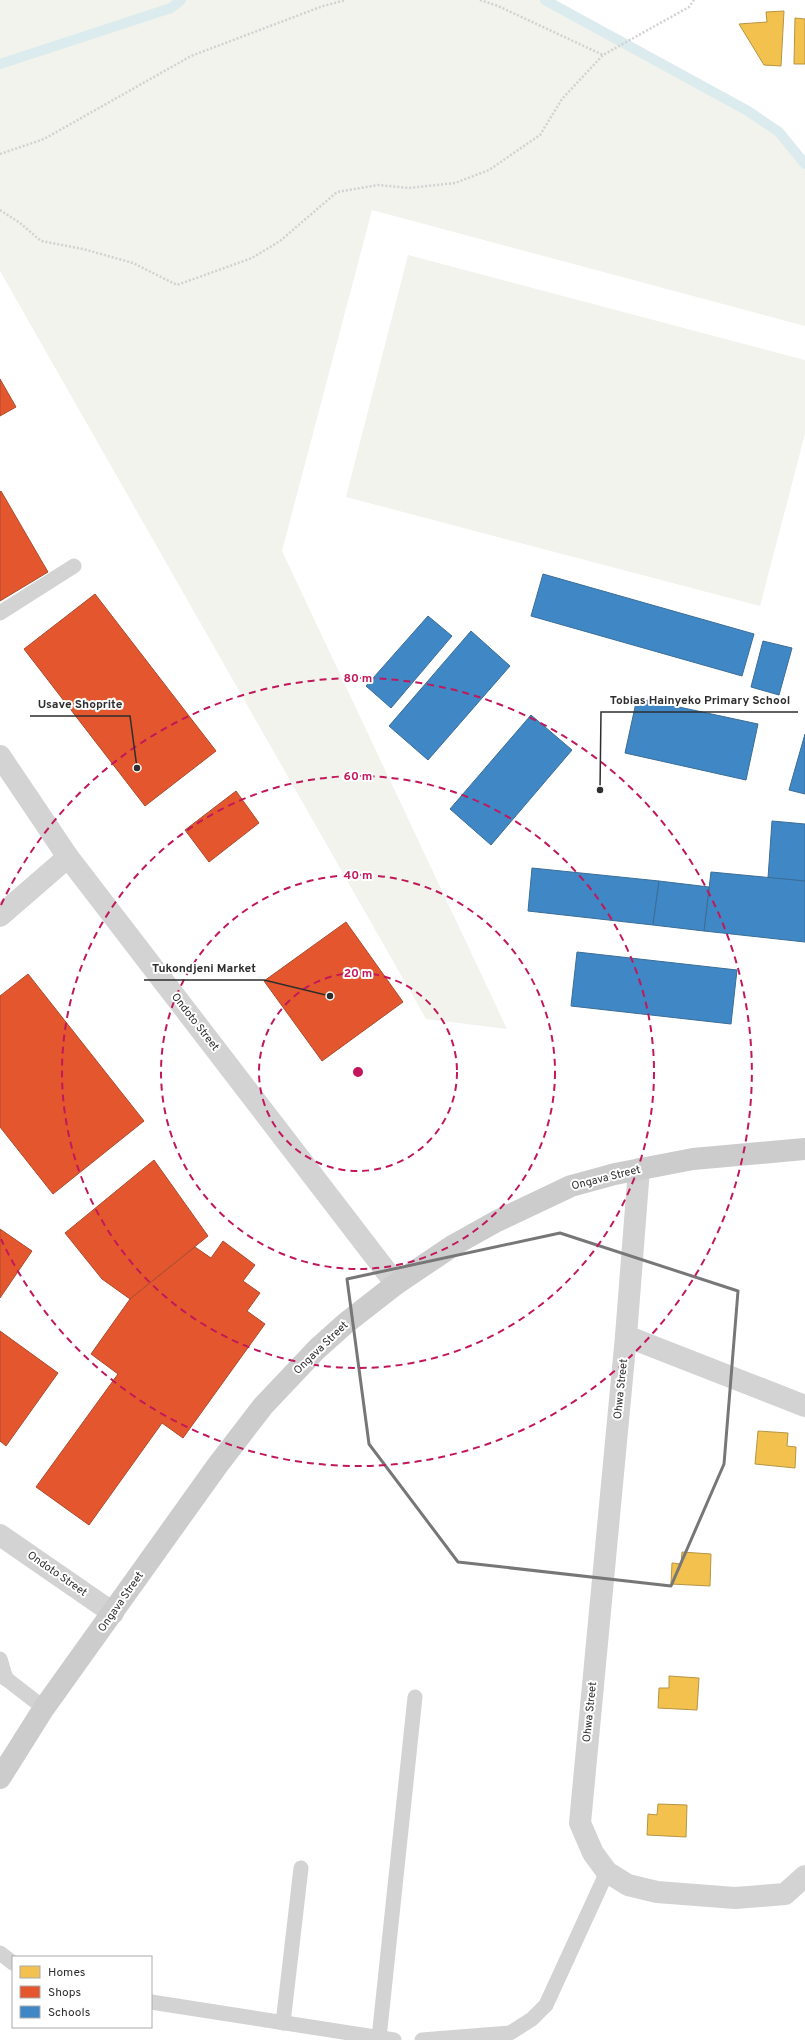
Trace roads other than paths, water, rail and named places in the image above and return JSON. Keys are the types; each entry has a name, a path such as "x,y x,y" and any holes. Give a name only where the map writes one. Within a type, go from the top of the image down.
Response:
{"street":[{"name":"Ondoto Street","path":"0,756 68,857 396,1284"},
{"path":"0,916 68,857"},
{"name":"Ongava Street","path":"0,1778 44,1708 217,1466 263,1406 317,1349 346,1323 396,1284 454,1245 497,1221 571,1186 693,1159 805,1149"},
{"name":"Ohwa Street","path":"639,1170 626,1336 580,1823 593,1853 607,1872 628,1885 657,1892 735,1898 785,1894 805,1876"},
{"path":"626,1336 805,1406"},
{"name":"Ondoto Street","path":"0,1535 113,1613"}],"lane":[{"path":"0,613 74,566"},
{"path":"0,1659 3,1676 44,1708"},
{"path":"152,2002 387,2039 415,1697"},
{"path":"284,2023 301,1868"},
{"path":"422,2040 510,2033 532,2019 546,2005 607,1872"},
{"path":"0,1954 12,1962"}],"waterway":[{"path":"0,64 171,8 181,0"},
{"path":"545,0 748,111 779,132 805,164"}],"place":[{"name":"Usave Shoprite","path":"137,768"},
{"name":"Tobias Hainyeko Primary School","path":"600,790"},
{"name":"Tukondjeni Market","path":"330,996"}]}
